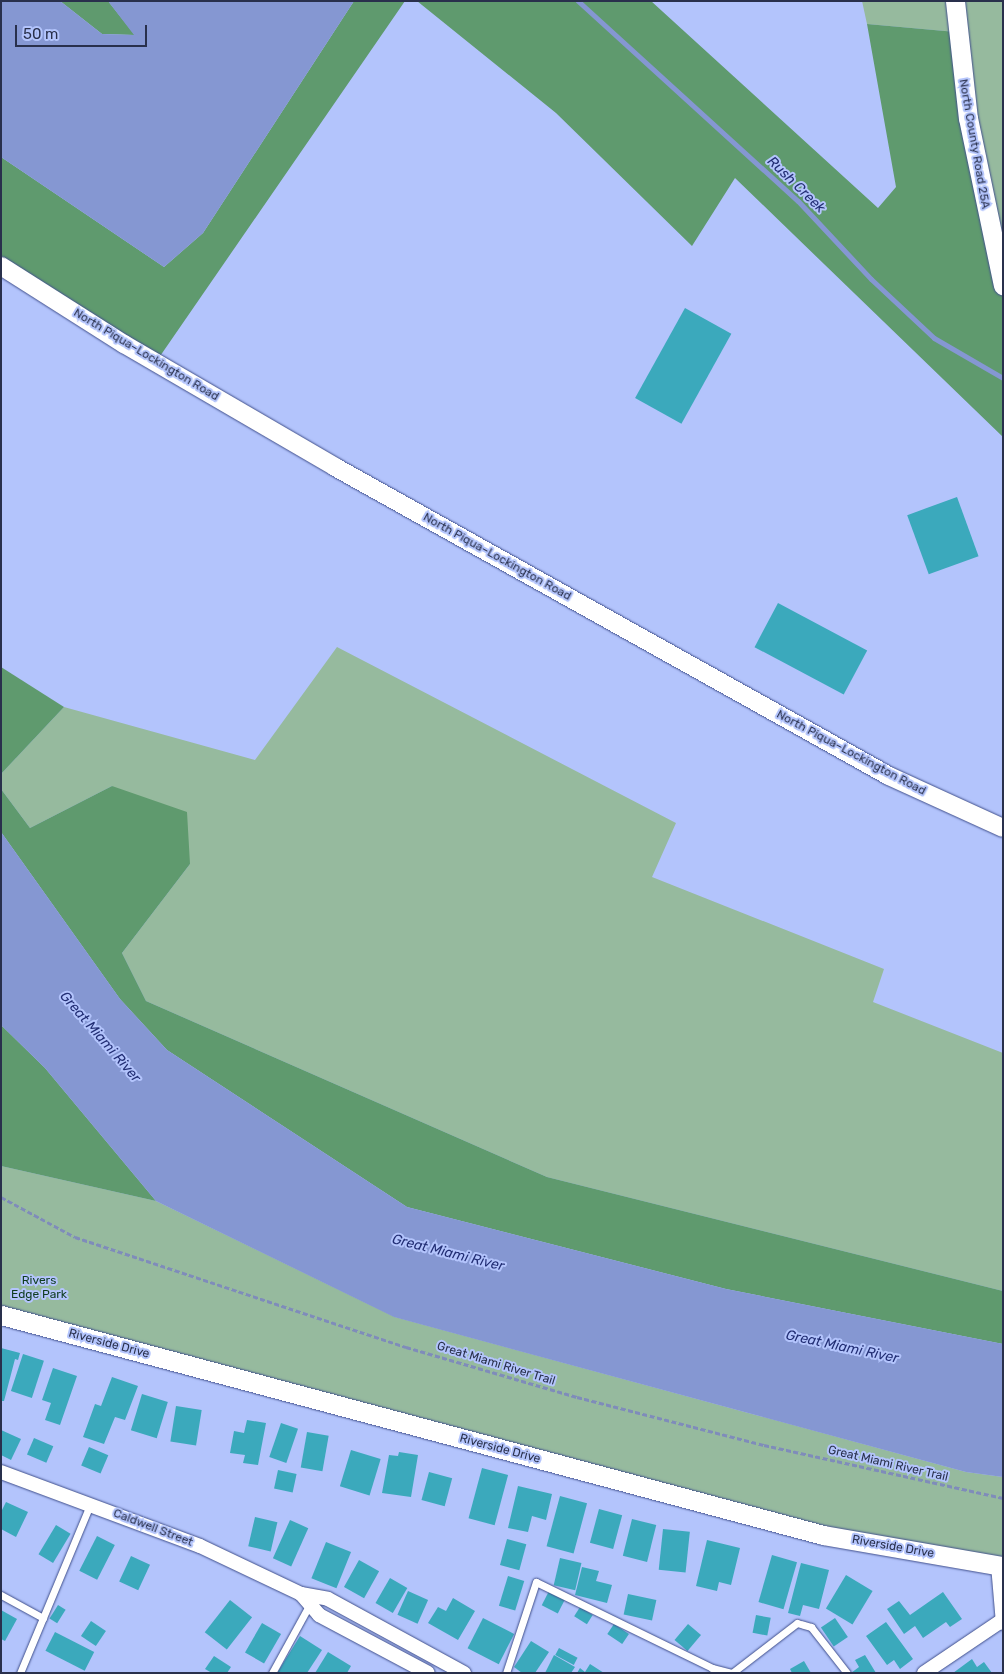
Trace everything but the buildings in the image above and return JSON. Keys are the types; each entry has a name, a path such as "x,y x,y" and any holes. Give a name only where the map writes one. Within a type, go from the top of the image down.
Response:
{"main road":[{"name":"North County Road 25A","path":"955,1 968,118 1003,285"},
{"name":"Riverside Drive","path":"1,1315 823,1535 1000,1565"}],"street":[{"name":"North Piqua–Lockington Road","path":"1,266 124,344 335,467 889,776 1003,828"},
{"name":"Caldwell Street","path":"1,1472 200,1546 305,1599 319,1615 428,1673"},
{"path":"924,1673 1002,1622 1000,1565"},
{"name":"Caldwell Street","path":"305,1599 328,1599 464,1673"},
{"path":"434,1673 441,1660"}],"lane":[{"path":"20,1673 90,1504"},
{"path":"506,1673 536,1582 712,1668 732,1673 797,1623 811,1627 847,1673"},
{"path":"1,1595 43,1618"},
{"path":"272,1673 305,1599"}],"path":[{"name":"Great Miami River Trail","path":"1,1197 75,1237 416,1350 577,1398 717,1433 1003,1498"}],"green space":[{"path":"60,1 108,1 135,35 102,34"},
{"path":"354,1 405,1 156,362 1,266 1,157 164,267 203,233"},
{"path":"417,1 651,1 878,208 896,187 867,24 956,32 1003,285 1003,437 735,178 692,246 556,113"},
{"path":"862,1 1003,1 1003,285 956,32 867,24"},
{"path":"337,647 676,823 652,877 884,969 873,1002 1003,1053 1003,1291 547,1177 146,1001 122,953 190,864 112,786 30,828 1,789 1,774 64,707 255,760"},
{"path":"1,667 64,707 1,774"},
{"path":"112,786 187,812 190,864 122,953 146,1001 547,1177 1003,1291 1003,1344 726,1289 407,1207 167,1050 120,999 1,832 1,789 30,828"},
{"path":"1,1025 45,1068 156,1201 1,1166"},
{"name":"Rivers Edge Park","path":"1,1166 156,1201 395,1317 966,1472 1003,1477 1003,1623 998,1565 823,1535 1,1315"}],"water":[{"path":"1,1 60,1 102,34 134,35 108,1 354,1 203,233 164,267 1,157"},
{"name":"Great Miami River","path":"1,832 120,999 167,1050 407,1207 726,1289 1003,1344 1003,1477 966,1472 394,1317 156,1201 45,1068 1,1025"}],"waterway":[{"name":"Rush Creek","path":"578,1 798,201 871,279 934,338 1003,378"}]}
